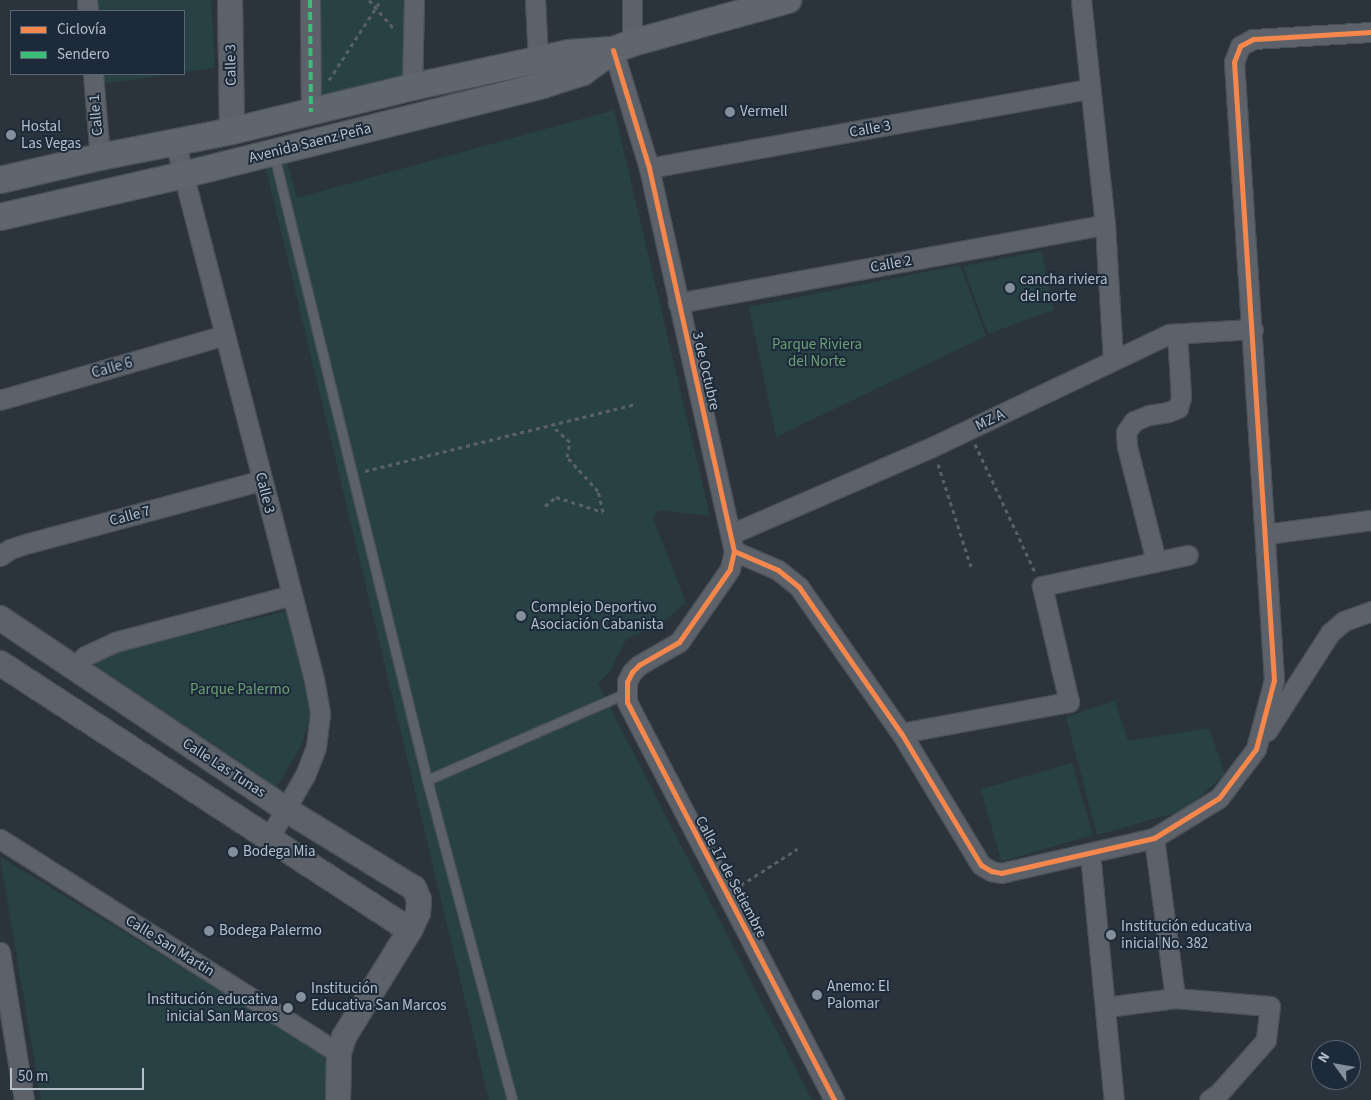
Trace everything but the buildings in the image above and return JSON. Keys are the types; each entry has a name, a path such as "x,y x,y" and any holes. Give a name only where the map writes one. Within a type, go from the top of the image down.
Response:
{"main road":[{"name":"Avenida Saenz Peña","path":"0,180 100,157 232,131 412,87 577,52 623,46 788,0"},
{"name":"Avenida Saenz Peña","path":"0,217 184,175 543,85 583,72 623,46"}],"street":[{"name":"Calle 3","path":"230,0 232,131"},
{"path":"310,0 317,110"},
{"path":"412,87 414,0"},
{"path":"535,0 538,60"},
{"name":"3 de Octubre","path":"632,0 623,46 732,542"},
{"path":"1081,0 1105,225 1113,359"},
{"path":"1256,749 1274,680 1253,329 1234,62 1240,46 1253,39 1371,32"},
{"name":"Calle 1","path":"93,75 100,157"},
{"name":"Calle 3","path":"649,168 1090,89"},
{"name":"Calle 3","path":"175,142 314,679 320,714 316,747 305,775 268,838"},
{"name":"Calle 2","path":"678,303 1105,225"},
{"name":"MZ A","path":"732,542 1169,334 1253,329"},
{"path":"1156,561 1127,446 1126,432 1134,421 1149,415 1168,412 1178,408 1181,397 1177,334"},
{"name":"Calle 6","path":"0,400 225,335"},
{"name":"Calle 7","path":"0,556 10,549 29,543 262,480"},
{"path":"1266,534 1371,520"},
{"path":"626,693 627,682 639,665 679,642 730,569 732,542 778,570 799,587 901,733 981,865 1001,873 1154,838 1219,798 1256,749 1300,676 1330,633 1344,622 1371,611"},
{"path":"901,733 1069,702 1042,586 1188,555"},
{"path":"73,669 85,656 115,642 292,595"},
{"name":"Calle Las Tunas","path":"0,618 73,669 285,809 414,888 419,900 418,913 410,930 350,1023 339,1053 338,1100"},
{"path":"0,663 410,930"},
{"name":"Calle 17 de Setiembre","path":"626,693 632,712 834,1100"},
{"path":"1154,838 1175,998"},
{"name":"Calle San Martin","path":"0,839 339,1053"},
{"path":"1090,853 1114,1100"},
{"path":"0,952 24,1100"},
{"path":"1106,1007 1175,998 1270,1006 1266,1040 1219,1092 1209,1100"}],"lane":[{"path":"273,152 427,780 512,1100"},
{"path":"427,780 626,693"}],"path":[{"path":"369,0 413,51"},
{"path":"317,110 323,90 381,0"},
{"path":"352,474 636,404"},
{"path":"545,506 556,497 603,512 598,491 567,456 570,442 552,425"},
{"path":"968,430 1042,586"},
{"path":"932,447 971,567"},
{"path":"726,895 797,849"}],"green space":[{"path":"98,0 211,0 215,68 185,72 185,10 99,10"},
{"path":"308,0 412,0 414,98 311,120"},
{"path":"101,75 166,75 102,84"},
{"name":"Complejo Deportivo Asociación Cabanista","path":"614,110 710,516 659,510 653,518 686,603 653,629 627,638 610,671 598,684 812,1100 489,1100 266,169 287,163 297,198"},
{"name":"cancha riviera del norte","path":"1041,251 1054,310 988,334 963,266"},
{"name":"Parque Riviera del Norte","path":"960,265 986,336 776,437 749,307"},
{"name":"Parque Palermo","path":"288,611 309,699 309,721 301,746 274,791 89,669 101,655"},
{"path":"1115,701 1128,741 1209,728 1225,774 1185,810 1097,835 1066,717"},
{"path":"1072,763 1093,835 1001,861 981,789"},
{"path":"0,857 330,1057 328,1100 41,1100"}],"marked path":[{"path":"310,0 311,112"}],"cycle path":[{"path":"734,551 778,570 799,587 901,733 981,865 991,871 1001,873 1154,838 1219,798 1256,749 1274,680 1234,62 1240,46 1253,39 1371,32"},
{"path":"613,50 649,168 734,551 730,569 679,642 639,665 632,672 627,682 627,702 834,1100"}],"place":[{"name":"Vermell","path":"730,112"},
{"name":"Hostal Las Vegas","path":"11,135"},
{"name":"cancha riviera del norte","path":"1010,288"},
{"name":"Complejo Deportivo Asociación Cabanista","path":"521,616"},
{"name":"Bodega Mia","path":"233,852"},
{"name":"Bodega Palermo","path":"209,931"},
{"name":"Institución educativa inicial No. 382","path":"1111,935"},
{"name":"Anemo: El Palomar","path":"817,995"},
{"name":"Institución Educativa San Marcos","path":"301,997"},
{"name":"Institución educativa inicial San Marcos","path":"288,1008"}]}
